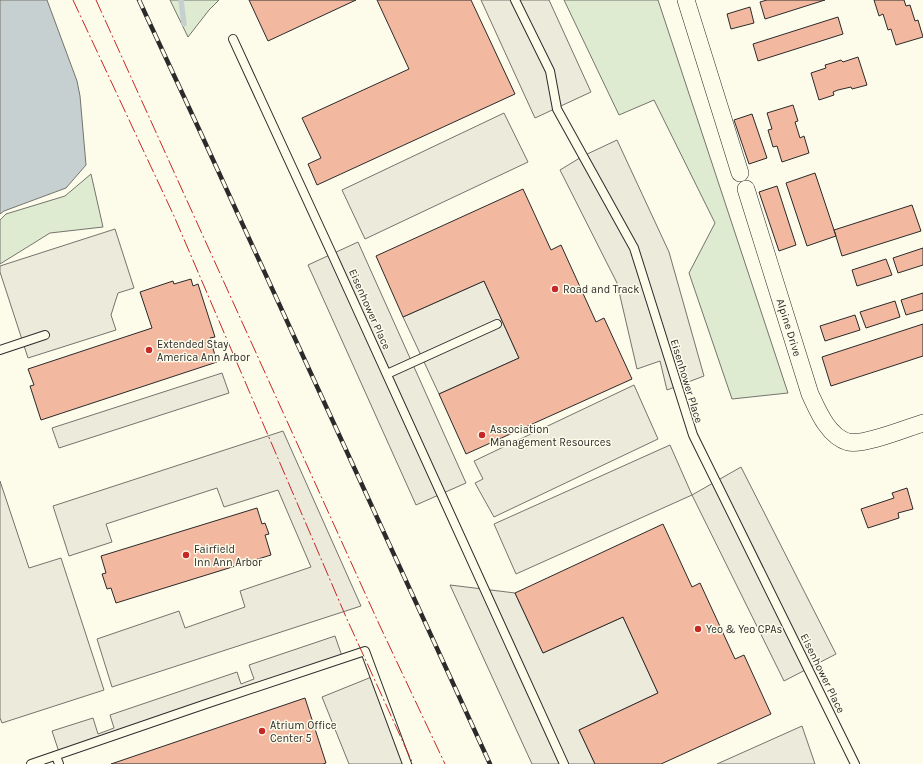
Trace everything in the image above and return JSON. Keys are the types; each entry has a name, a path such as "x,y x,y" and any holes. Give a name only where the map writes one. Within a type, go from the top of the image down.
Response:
{"street":[{"name":"Alpine Drive","path":"686,0 808,387 815,405 828,426 836,435 848,442 861,443 923,423"}],"lane":[{"name":"Eisenhower Place","path":"515,0 550,71 557,109 634,248 693,435 855,764"},
{"name":"Eisenhower Place","path":"233,39 564,764"},
{"path":"387,374 497,324"},
{"path":"0,350 45,335"},
{"path":"32,764 57,760 203,704 365,651 407,764"}],"green space":[{"path":"170,0 219,0 209,10 188,37"},
{"path":"564,0 658,0 788,393 732,399 689,273 715,223 654,100 619,115"},
{"path":"91,174 103,227 50,233 0,264 0,220 6,214 65,196"}],"shaded area":[{"path":"0,0 47,0 77,81 80,96 86,165 66,188 4,211 0,214"},
{"path":"481,0 549,0 591,92 535,118"},
{"path":"504,113 528,162 365,239 342,190"},
{"path":"617,140 669,252 704,376 667,390 660,361 637,369 617,283 560,170 583,156"},
{"path":"115,229 134,288 118,293 111,315 116,330 28,358 0,272 0,266"},
{"path":"358,242 466,483 416,505 308,265"},
{"path":"484,281 519,358 439,394 403,317"},
{"path":"222,373 229,393 59,448 52,428"},
{"path":"634,385 658,439 494,517 475,483 483,479 474,461"},
{"path":"283,431 361,606 112,687 97,639 179,611 185,628 245,607 240,591 311,567 278,490 224,507 217,488 106,524 112,542 69,556 53,506"},
{"path":"670,445 692,495 516,574 494,524"},
{"path":"741,467 836,654 784,681 692,495"},
{"path":"0,481 29,568 61,558 104,690 2,723 0,718"},
{"path":"450,585 515,593 543,653 623,617 658,693 579,730 595,764 532,764"},
{"path":"335,636 343,659 60,755 52,731 93,718 98,734 114,728 110,715 237,672 241,684 254,679 249,665"},
{"path":"374,676 407,764 349,764 322,697"},
{"path":"802,726 815,764 717,764"}],"building":[{"path":"249,0 356,0 268,41"},
{"path":"377,0 471,0 515,94 317,185 308,164 321,158 302,118 409,69"},
{"path":"767,0 825,0 765,19 760,2"},
{"path":"874,0 904,0 906,6 910,5 915,21 918,20 923,37 896,45 891,29 888,30 883,14 879,16"},
{"path":"750,7 754,23 731,29 727,14"},
{"path":"838,17 843,34 758,61 753,44"},
{"path":"858,57 867,85 852,89 851,87 838,90 833,92 834,95 819,100 811,73 826,68 825,65 841,60 843,62"},
{"path":"793,105 798,121 795,122 800,138 804,136 809,153 782,162 777,146 773,147 768,130 772,129 767,113"},
{"path":"752,114 767,158 749,164 734,120"},
{"path":"815,173 836,236 807,246 786,183"},
{"path":"777,186 796,245 779,251 759,192"},
{"path":"523,189 551,250 561,245 596,322 604,318 632,379 466,454 439,394 519,358 484,281 403,317 376,256"},
{"path":"912,205 921,231 842,256 834,230"},
{"path":"923,248 923,265 898,273 893,258"},
{"path":"886,259 892,275 857,286 852,270"},
{"name":"Extended Stay America Ann Arbor","path":"191,279 193,286 198,284 215,337 210,338 217,362 41,420 30,386 34,385 28,369 152,328 140,292 173,281 174,284"},
{"path":"923,293 923,310 906,315 901,300"},
{"path":"895,301 900,317 866,328 860,312"},
{"path":"855,315 860,330 825,341 820,326"},
{"path":"923,324 923,356 831,386 822,357"},
{"path":"907,488 913,509 898,513 899,518 868,528 861,509 894,498 892,493"},
{"name":"Fairfield Inn Ann Arbor","path":"257,508 262,524 265,523 269,534 265,535 271,555 116,603 111,588 107,589 102,574 106,573 101,556"},
{"path":"663,524 692,587 700,583 735,659 744,655 771,714 661,764 595,764 579,730 658,693 623,617 543,653 515,593"},
{"name":"Atrium Office Center 5","path":"305,698 326,763 111,764"}],"waterway":[{"path":"181,0 184,24"}],"railway":[{"path":"139,0 490,764"}],"power":[{"path":"73,0 174,216 346,617 413,764"},
{"path":"96,0 379,624 445,764"}],"place":[{"name":"Road and Track","path":"555,289"},
{"name":"Extended Stay America Ann Arbor","path":"149,350"},
{"name":"Association Management Resources","path":"482,435"},
{"name":"Fairfield Inn Ann Arbor","path":"186,555"},
{"name":"Yeo & Yeo CPAs","path":"698,629"},
{"name":"Atrium Office Center 5","path":"262,731"}]}
